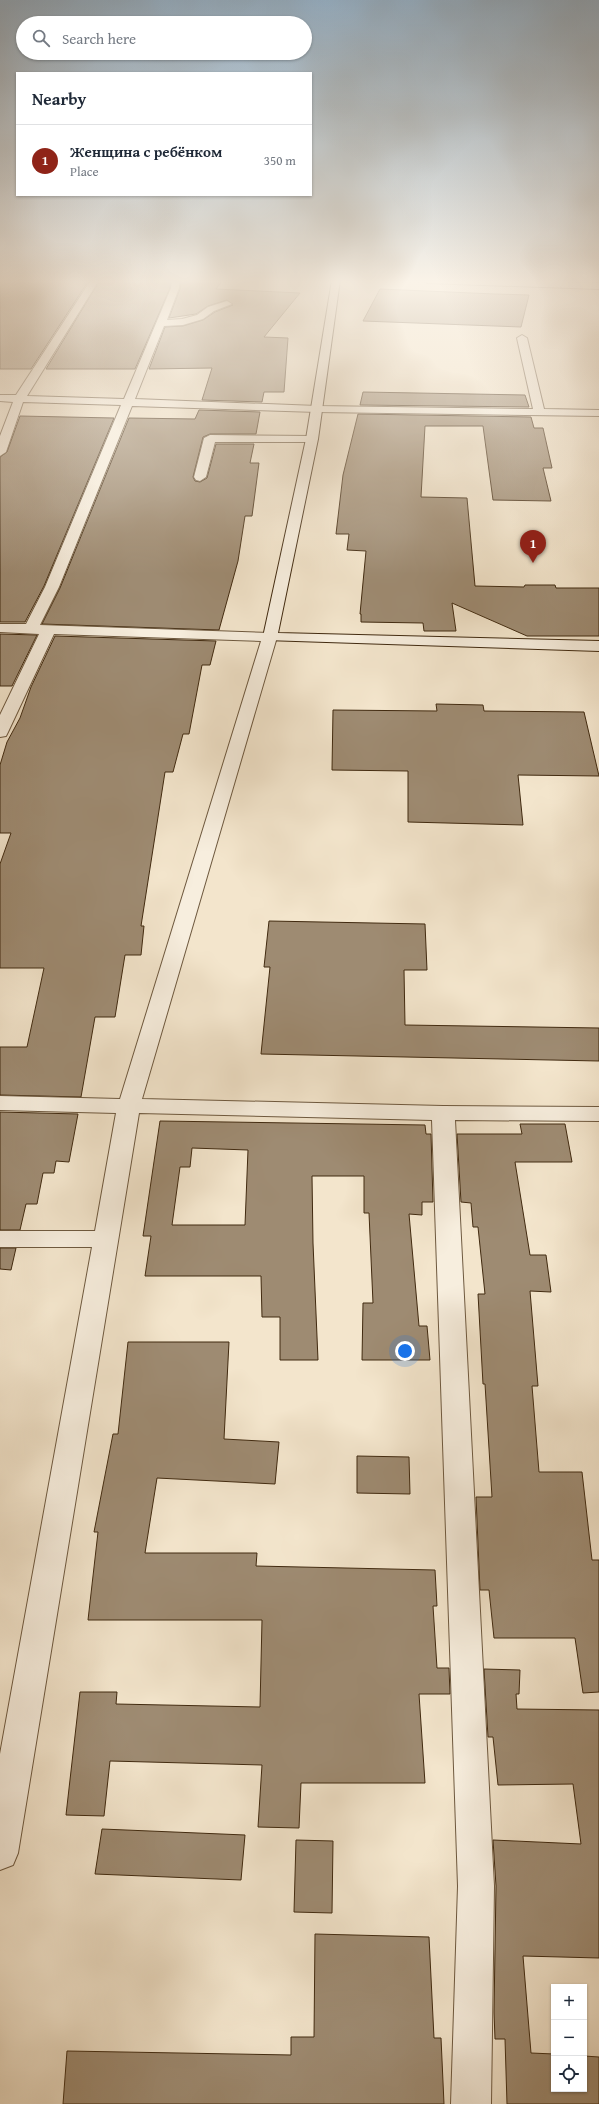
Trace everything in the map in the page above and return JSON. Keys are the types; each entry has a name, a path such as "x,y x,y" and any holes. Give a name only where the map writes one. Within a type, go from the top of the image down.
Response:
{"street":[{"path":"0,452 19,399 32,378"},
{"path":"31,629 52,587 136,378"},
{"path":"0,1854 129,1105 270,637 312,439 322,378"},
{"path":"531,378 538,412"},
{"path":"0,398 317,409 599,413"},
{"path":"200,476 210,438 312,439"},
{"path":"0,628 599,646"},
{"path":"0,732 49,630"},
{"path":"0,1103 443,1113 599,1114"},
{"path":"443,1113 476,1886 471,2104"},
{"path":"0,1239 106,1239"}],"building":[{"path":"209,378 285,378 284,392 264,392 262,402 202,400"},
{"path":"363,392 525,395 529,407 360,405"},
{"path":"199,410 260,412 256,434 210,434 203,437 193,477 195,481 200,482 207,478 216,444 254,444 250,463 259,463 252,516 245,516 238,561 219,630 42,624 60,588 129,418 195,419"},
{"path":"358,414 531,417 534,428 543,428 552,468 543,468 551,501 493,500 483,426 425,426 421,497 467,498 475,586 524,587 525,585 555,585 556,588 599,588 599,636 527,636 452,603 456,631 424,631 423,623 361,622 360,614 366,551 347,550 349,534 336,534 343,475"},
{"path":"20,416 114,418 44,586 25,622 0,622 0,457 7,452"},
{"path":"0,634 37,635 12,686 0,686"},
{"path":"55,636 216,641 210,665 202,665 189,734 183,734 173,772 165,772 141,926 144,926 141,955 125,955 115,1017 95,1017 81,1097 0,1095 0,1047 27,1047 44,968 0,968 0,864 11,833 0,833 0,765 7,742 20,718 31,687"},
{"path":"436,704 483,705 484,711 584,712 599,776 518,775 523,825 408,822 408,771 332,770 333,710 437,711"},
{"path":"269,921 425,924 427,970 404,970 405,1025 599,1028 599,1061 261,1054 270,967 264,967"},
{"path":"0,1112 78,1114 69,1162 56,1161 54,1173 43,1173 37,1204 26,1204 20,1230 0,1230"},
{"path":"160,1121 425,1125 426,1134 431,1134 433,1202 422,1202 422,1215 409,1214 419,1326 427,1326 430,1360 362,1360 363,1303 373,1303 369,1213 364,1213 364,1176 312,1176 318,1360 280,1360 280,1317 262,1317 261,1276 145,1276 151,1236 143,1236","holes":["192,1148 248,1150 245,1225 172,1225 180,1167 190,1167"]},
{"path":"520,1124 565,1124 572,1162 515,1162 530,1255 546,1255 551,1292 530,1291 538,1386 532,1386 539,1472 582,1472 592,1560 599,1560 599,1692 583,1693 575,1638 494,1638 489,1590 480,1590 476,1497 492,1497 485,1384 483,1384 478,1294 485,1294 478,1227 473,1227 471,1203 461,1202 457,1134 522,1134"},
{"path":"0,1248 16,1248 11,1270 0,1269"},
{"path":"128,1342 229,1342 224,1439 279,1442 275,1484 157,1478 145,1553 257,1553 256,1566 435,1570 437,1606 433,1606 437,1668 449,1668 450,1694 419,1694 425,1783 301,1783 299,1828 258,1827 262,1765 110,1761 104,1816 66,1815 80,1692 117,1692 116,1704 260,1707 262,1620 88,1620 98,1532 94,1532 113,1434 118,1434"},
{"path":"357,1456 409,1457 410,1494 357,1493"},
{"path":"484,1669 520,1670 519,1694 516,1694 517,1709 599,1710 599,1958 523,1956 531,2053 551,2054 551,2092 587,2092 587,2056 599,2057 599,2104 507,2104 505,2039 495,2039 496,1886 493,1840 581,1844 573,1784 498,1785 493,1737 488,1737"},
{"path":"102,1829 245,1835 241,1880 95,1874"},
{"path":"296,1840 333,1841 332,1913 294,1912"},
{"path":"315,1934 429,1937 434,2038 441,2038 444,2104 63,2104 67,2051 291,2055 291,2037 314,2037"}],"place":[{"name":"Женщина с ребёнком","path":"533,563"}]}
